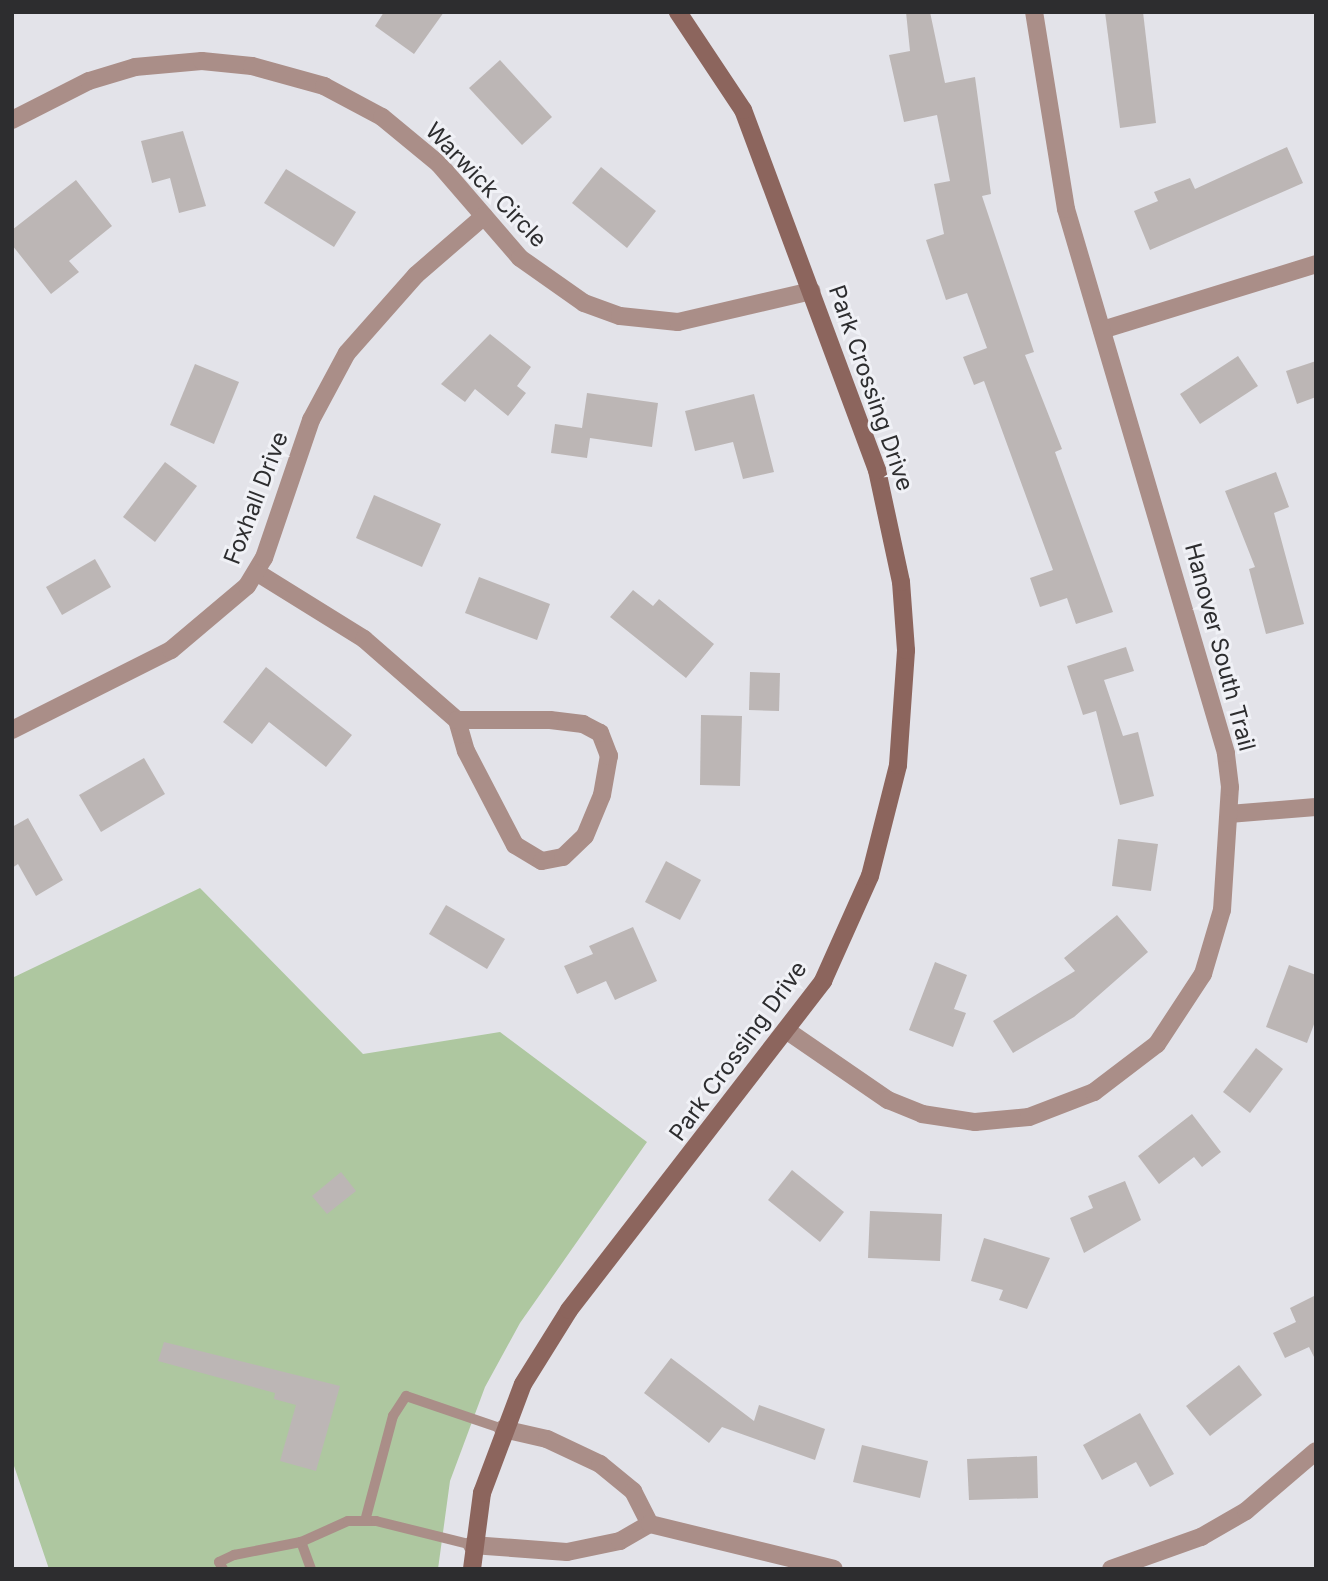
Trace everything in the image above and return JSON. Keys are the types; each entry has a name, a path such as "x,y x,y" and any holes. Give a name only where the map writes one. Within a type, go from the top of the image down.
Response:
{"street":[{"name":"Park Crossing Drive","path":"472,1569 472,1545 503,1429 569,1310 823,981 870,876 898,765 906,650 891,525 811,291 743,110 678,12"},
{"name":"Hanover South Trail","path":"786,1030 888,1100 957,1122 1029,1117 1094,1092 1157,1044 1193,994 1222,911 1229,814 1226,753 1211,687 1066,209 1034,12"},
{"name":"Warwick Circle","path":"12,120 89,80 135,67 202,61 251,66 324,86 382,117 421,147 550,284 620,316 659,322 717,318 811,291"},
{"name":"Foxhall Drive","path":"12,730 171,650 225,609 256,572 311,420 347,353 407,284 484,216"},
{"path":"1102,330 1316,264"},
{"path":"256,572 364,639 457,720 514,845 542,861 563,857 585,836 602,796 609,756 600,733 583,724 550,720 457,720"},
{"path":"1229,814 1316,807"},
{"path":"503,1429 547,1439 600,1464 633,1491 650,1524"},
{"path":"1111,1569 1201,1537 1245,1511 1316,1451"},
{"path":"472,1545 568,1552 620,1541 650,1524 834,1569"}],"lane":[{"path":"365,1521 389,1430 406,1396 503,1429"},
{"path":"217,1566 301,1542 348,1521 365,1521 472,1545"},
{"path":"301,1542 311,1569"}],"green space":[{"path":"200,888 363,1054 500,1032 647,1142 520,1323 485,1387 450,1481 438,1569 49,1569 12,1460 12,978"}],"building":[{"path":"384,12 444,12 414,54 375,26"},
{"path":"906,12 930,12 945,83 975,77 991,194 982,196 1034,352 1025,355 1062,449 1055,452 1113,612 1076,624 1067,598 1040,607 1030,578 1053,570 984,381 974,385 963,357 987,348 967,293 946,300 926,240 944,234 934,184 950,181 937,115 904,122 889,55 910,51"},
{"path":"1105,12 1143,12 1156,123 1120,128"},
{"path":"500,60 552,117 522,145 469,88"},
{"path":"183,131 206,206 179,213 170,178 152,183 141,141"},
{"path":"1287,147 1303,183 1150,250 1134,211 1158,201 1154,192 1190,178 1195,189"},
{"path":"601,167 656,211 627,248 572,203"},
{"path":"286,169 356,212 334,247 264,203"},
{"path":"76,180 112,226 69,261 79,272 51,294 12,245 12,230"},
{"path":"490,334 531,367 517,386 526,393 508,416 475,389 465,402 441,384"},
{"path":"1238,356 1258,386 1200,424 1180,394"},
{"path":"1316,361 1316,397 1297,404 1286,371"},
{"path":"195,364 239,382 214,444 170,425"},
{"path":"587,393 658,403 652,447 590,438 587,458 551,453 555,424 582,428"},
{"path":"754,394 774,472 743,479 733,442 695,451 685,411"},
{"path":"165,462 197,486 155,542 123,517"},
{"path":"1276,472 1289,507 1274,513 1304,624 1266,634 1249,569 1255,567 1225,491"},
{"path":"374,495 441,524 422,567 356,538"},
{"path":"95,559 111,587 62,615 46,587"},
{"path":"479,577 550,604 537,640 465,613"},
{"path":"633,590 653,606 659,599 714,644 686,678 610,617"},
{"path":"1126,647 1134,671 1104,680 1123,736 1138,732 1154,796 1120,805 1096,711 1083,715 1067,666"},
{"path":"266,667 352,735 326,767 269,722 252,744 223,722"},
{"path":"750,672 780,673 779,711 749,710"},
{"path":"701,715 742,716 740,786 700,785"},
{"path":"144,758 165,794 101,832 79,795"},
{"path":"28,818 63,880 36,896 18,864 12,868 12,827"},
{"path":"1118,839 1158,844 1151,891 1112,886"},
{"path":"666,861 701,880 680,920 645,902"},
{"path":"446,905 505,939 487,969 429,934"},
{"path":"1117,915 1148,952 1074,1017 1013,1053 993,1021 1075,971 1064,958"},
{"path":"633,927 657,981 615,1000 606,981 577,994 564,966 593,954 589,946"},
{"path":"935,962 967,975 954,1009 966,1013 953,1047 909,1030"},
{"path":"1289,965 1316,975 1316,1019 1307,1043 1266,1027"},
{"path":"1256,1048 1283,1069 1250,1113 1223,1092"},
{"path":"1192,1114 1221,1152 1202,1167 1194,1157 1159,1184 1138,1156"},
{"path":"792,1170 844,1212 820,1242 768,1200"},
{"path":"341,1172 356,1191 327,1214 312,1196"},
{"path":"1125,1181 1141,1220 1084,1253 1070,1218 1093,1208 1088,1196"},
{"path":"870,1211 942,1214 940,1261 868,1258"},
{"path":"984,1238 1050,1258 1027,1309 999,1300 1003,1290 971,1281"},
{"path":"1316,1295 1316,1361 1309,1347 1285,1358 1273,1333 1296,1322 1290,1308"},
{"path":"164,1342 340,1386 316,1471 280,1461 296,1405 274,1399 275,1393 158,1361"},
{"path":"671,1358 754,1421 759,1405 825,1429 815,1460 722,1427 709,1443 644,1393"},
{"path":"1239,1365 1262,1395 1210,1436 1186,1406"},
{"path":"1140,1413 1174,1474 1150,1487 1136,1462 1102,1480 1083,1445"},
{"path":"862,1445 928,1461 920,1498 853,1482"},
{"path":"1037,1456 1038,1498 969,1500 967,1459"}]}
